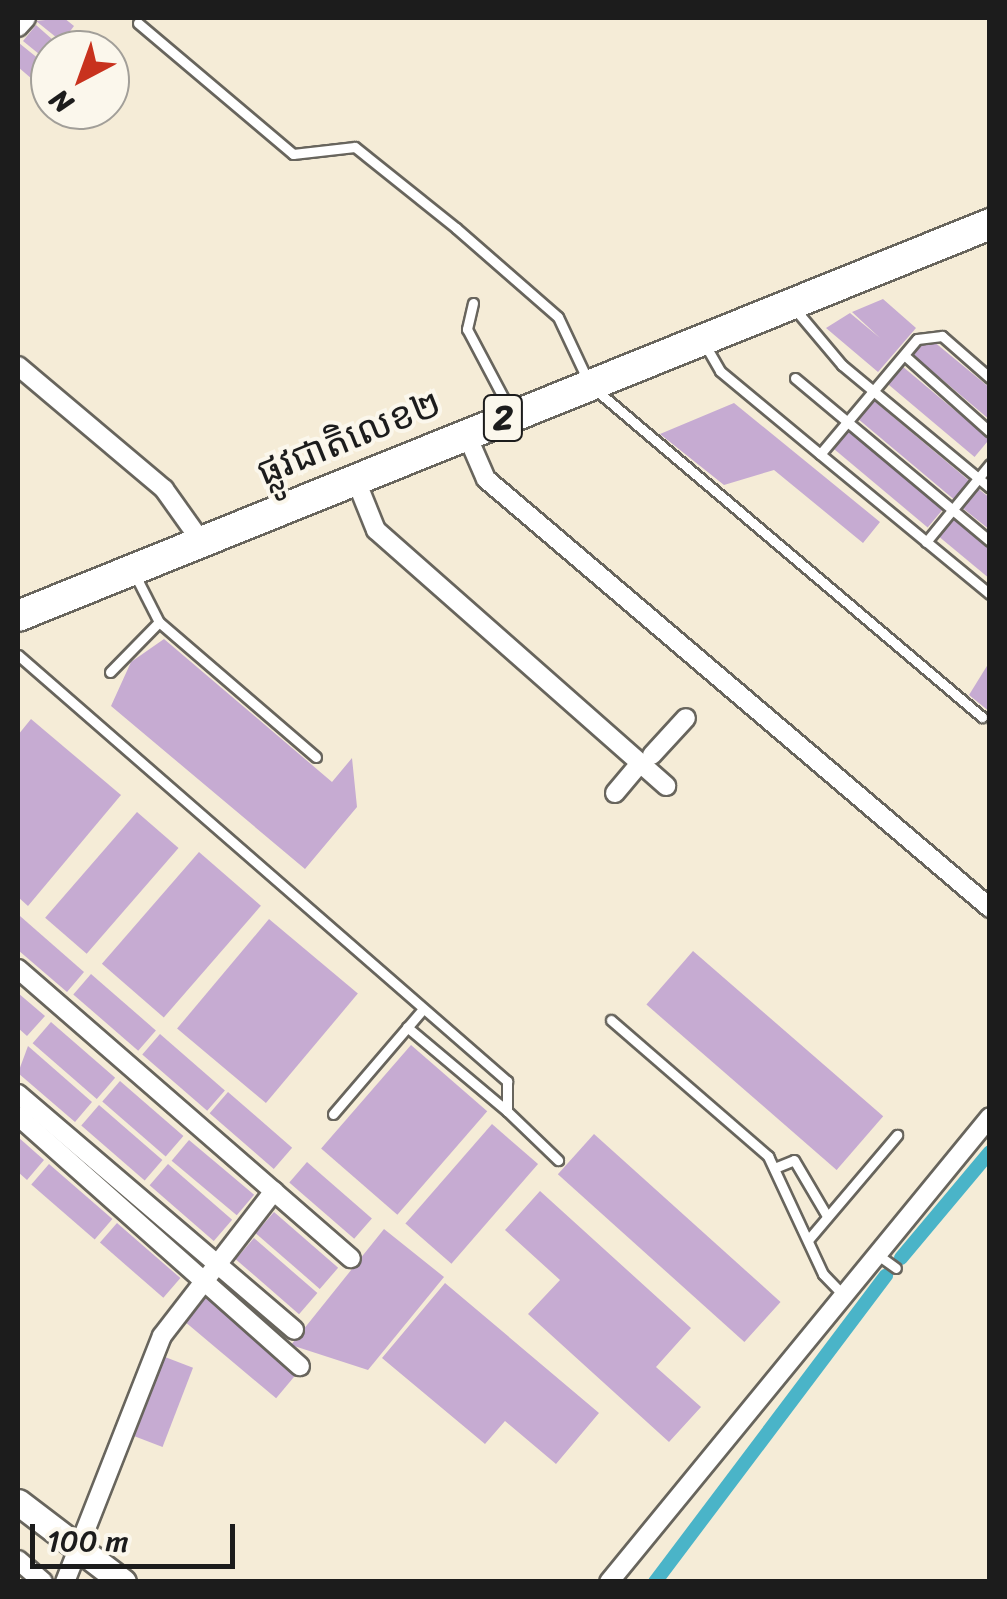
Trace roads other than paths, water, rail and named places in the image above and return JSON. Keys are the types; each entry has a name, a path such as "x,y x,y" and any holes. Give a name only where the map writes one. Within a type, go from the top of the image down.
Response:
{"highway":[{"name":"ផ្លូវជាតិលេខ២","path":"18,616 990,224"}],"main road":[{"path":"18,1502 80,1555 124,1582"}],"street":[{"path":"18,27 26,18"},
{"path":"18,366 164,489 201,541"},
{"path":"466,433 486,479 990,908"},
{"path":"355,478 376,530 644,761 666,786"},
{"path":"616,792 686,718"},
{"path":"18,969 351,1258"},
{"path":"18,1094 206,1270 300,1366"},
{"path":"18,1116 206,1270 294,1330"},
{"path":"609,1582 990,1117"},
{"path":"65,1582 80,1555 162,1336 206,1270 274,1191"},
{"path":"18,1560 43,1582"}],"lane":[{"path":"138,23 293,154 356,147 456,228 558,317 590,385 982,717"},
{"path":"473,303 467,329 512,414"},
{"path":"791,304 874,392 990,488"},
{"path":"820,454 917,339 942,336 990,378"},
{"path":"702,339 720,371 990,594"},
{"path":"904,355 990,432"},
{"path":"795,378 990,541"},
{"path":"926,542 990,464"},
{"path":"133,569 159,622 316,758"},
{"path":"110,672 159,622"},
{"path":"18,656 507,1081 506,1112"},
{"path":"333,1114 423,1008"},
{"path":"611,1020 721,1107 777,1167 808,1240 844,1296"},
{"path":"408,1027 558,1160"},
{"path":"808,1240 897,1135"},
{"path":"777,1167 794,1160 827,1216"},
{"path":"878,1255 896,1268"}],"waterway":[{"path":"901,1258 990,1152"},
{"path":"655,1582 886,1275"}]}
